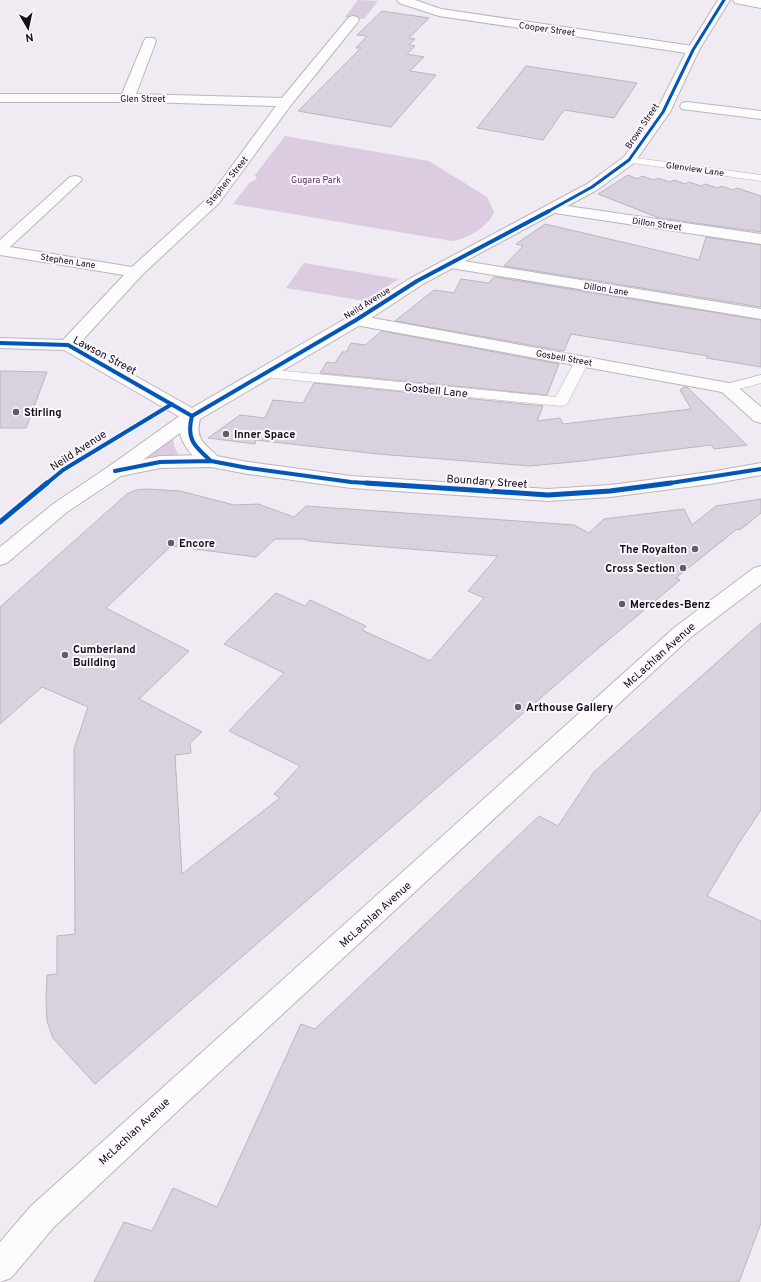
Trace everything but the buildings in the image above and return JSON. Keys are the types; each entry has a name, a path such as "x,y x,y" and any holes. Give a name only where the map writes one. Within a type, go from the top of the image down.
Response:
{"street":[{"name":"Cooper Street","path":"403,0 439,12 693,50"},
{"name":"Brown Street","path":"553,209 592,186 629,160 663,112 693,50 724,0"},
{"path":"739,0 761,4"},
{"name":"Stephen Street","path":"68,345 136,272 214,200 286,102 353,20"},
{"path":"127,99 150,41"},
{"name":"Glen Street","path":"0,98 146,98 286,102"},
{"path":"686,106 761,116"},
{"name":"Stephen Lane","path":"0,249 75,180"},
{"name":"Dillon Street","path":"553,209 761,239"},
{"name":"Neild Avenue","path":"0,558 60,508 192,416 356,320 417,281 553,209"},
{"name":"Stephen Lane","path":"0,249 136,272"},
{"name":"Dillon Lane","path":"451,264 761,314"},
{"name":"Gosbell Street","path":"356,320 728,388"},
{"name":"Lawson Street","path":"0,343 68,345 192,416"},
{"path":"728,388 761,417"},
{"path":"192,416 188,427 191,440 211,461"},
{"name":"Boundary Street","path":"115,471 160,462 187,460 211,461 248,468 351,482 548,495 610,491 710,478 761,469"},
{"path":"710,478 761,483"},
{"name":"McLachlan Avenue","path":"0,1267 42,1217 174,1095 376,913 683,632 761,573"}],"lane":[{"name":"Glenview Lane","path":"629,160 761,178"},
{"name":"Gosbell Lane","path":"264,374 561,402 582,361"},
{"path":"728,388 761,379"}],"green space":[{"path":"358,0 378,1 364,19 345,17"},
{"name":"Gugara Park","path":"285,136 429,161 487,197 494,212 487,223 477,231 464,238 452,241 233,204 249,183 257,179 255,175"},
{"path":"304,263 399,279 365,301 286,288"},
{"path":"173,435 174,446 179,457 160,457 138,460"}],"cycle path":[{"path":"192,416 356,320 417,281 592,187 629,160 663,112 693,50 724,0"},
{"path":"0,343 68,345 192,416"},
{"path":"0,522 63,470 172,404"},
{"path":"192,416 189,431 192,442 211,461"},
{"path":"115,471 160,462 211,461 248,468 351,482 548,495 610,491 710,478 761,469"}],"place":[{"name":"Stirling","path":"16,412"},
{"name":"Inner Space","path":"226,434"},
{"name":"Encore","path":"171,543"},
{"name":"The Royalton","path":"695,549"},
{"name":"Cross Section","path":"683,568"},
{"name":"Mercedes-Benz","path":"622,604"},
{"name":"Cumberland Building","path":"65,655"},
{"name":"Arthouse Gallery","path":"518,707"}]}
